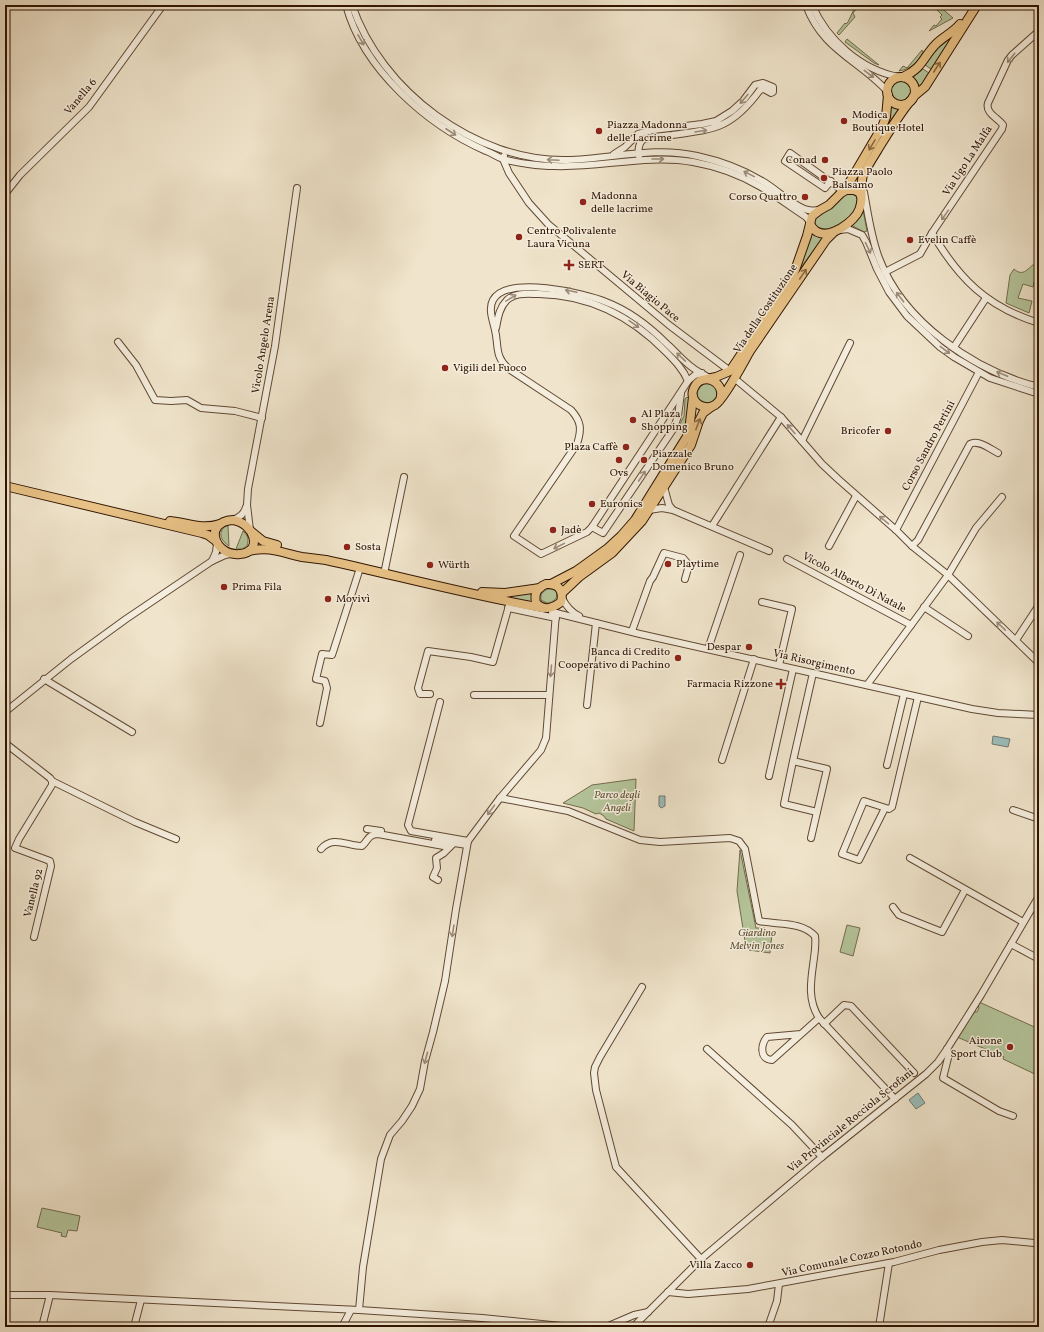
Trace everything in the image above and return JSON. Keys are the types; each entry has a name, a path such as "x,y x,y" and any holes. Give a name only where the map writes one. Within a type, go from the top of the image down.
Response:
{"main road":[{"path":"836,231 824,234 819,233 812,228 810,223 812,216 829,205 842,192 882,127 887,112 890,84 894,80 918,67 936,44 955,30 973,5"},
{"path":"888,94 892,101 898,104 906,104 924,87 976,5"},
{"path":"862,181 866,170 897,119 912,99 915,91 914,84 901,77"},
{"name":"Via della Costituzione","path":"732,375 750,352 826,240 853,219 858,212 861,207 862,181"},
{"path":"842,192 846,190 854,190 858,192 861,197"},
{"name":"Via della Costituzione","path":"720,400 732,375 793,276 810,223"},
{"path":"453,589 505,593 540,588 576,571 608,548 635,520 686,438 689,431 692,394 695,386 701,380 707,378 732,375"},
{"path":"5,486 202,532 208,535 223,550 231,554 241,554 261,548 268,548 453,589 509,605 544,609 558,604 562,595 579,577 612,553 642,521 690,446 703,413 720,400 720,388 707,378"},
{"path":"692,394 697,403 703,407 711,407"},
{"path":"145,519 181,522 204,527 210,527 233,520 244,524 263,541 301,551 324,560"},
{"path":"216,542 216,530 220,524"},
{"path":"249,551 254,541 251,531"},
{"path":"551,584 558,586 561,589 562,595"},
{"path":"540,588 537,590 534,597 536,603 544,609"}],"street":[{"name":"Vanella 6","path":"5,194 20,175 89,107 163,5"},
{"path":"340,5 371,56 414,105 438,124 457,136 503,159 530,164 553,166 639,160 668,159 687,161 732,170 762,180 802,208 820,210"},
{"path":"346,5 351,21"},
{"path":"806,5 815,25 877,80 888,94"},
{"path":"812,5 824,28 837,46 870,67 885,74 901,77"},
{"path":"351,7 375,51 398,85 441,118 483,143 506,152 532,158 553,160 609,157 642,153 682,153 719,162 760,186 806,217 810,223"},
{"name":"Via Ugo La Malfa","path":"885,272 920,254 932,233 1002,129 1003,125 989,112 987,107 1008,60 1039,31"},
{"path":"609,157 629,144 635,136 643,132 702,124 722,118 743,101 755,86 761,86 760,90 748,105 725,124 704,131 646,138 641,140 639,146"},
{"path":"629,144 636,142 639,146 642,153 639,160"},
{"path":"628,161 629,144"},
{"path":"503,159 506,152"},
{"path":"831,181 825,188 785,161 790,154 831,181 842,192"},
{"name":"Via Biagio Pace","path":"503,159 509,173 529,203 548,224 781,417 822,464 912,546 948,575 1039,662"},
{"path":"862,181 866,207 878,257 895,289 912,312 930,330 982,365 1012,378 1039,387"},
{"name":"Vicolo Angelo Arena","path":"251,531 247,505 248,489 275,346 297,188"},
{"path":"861,197 866,207"},
{"path":"836,231 848,229 862,235 872,234"},
{"path":"932,233 943,251 966,280 986,298 1007,310 1039,323"},
{"path":"862,235 889,292 907,316 940,346 990,378 1039,394"},
{"path":"520,288 565,290 606,301 628,312 654,332 693,368 707,378 695,375 687,382 682,392 592,527 586,532 541,554 514,536 537,500 577,444 580,434 580,427 576,415 505,365 498,354 491,305 497,295 502,291 520,288"},
{"path":"496,332 501,307 507,300 514,296 525,294 547,294 586,302 617,314 642,330 682,368 692,394"},
{"path":"954,347 986,298"},
{"path":"118,342 136,365 155,400 171,402 187,400 201,408 235,411 262,418"},
{"path":"802,441 850,343"},
{"name":"Corso Sandro Pertini","path":"896,530 979,372"},
{"path":"592,527 603,532 630,494 674,428 680,410 682,392"},
{"path":"682,392 692,394"},
{"path":"712,526 781,417"},
{"path":"912,546 918,540 970,444 973,442 978,443 998,453"},
{"path":"384,574 404,476"},
{"path":"618,486 630,494"},
{"path":"664,487 669,505 673,510"},
{"path":"829,546 856,496"},
{"path":"867,685 948,575 976,528 1002,497"},
{"path":"233,520 239,518 244,513 247,505"},
{"path":"649,510 662,508 673,510 769,551"},
{"path":"212,561 216,552 216,542"},
{"path":"632,631 650,581 654,577 664,553 683,558 689,565 685,579"},
{"path":"5,712 44,679 126,619 212,561 231,554"},
{"path":"708,649 740,555"},
{"name":"Vicolo Alberto Di Natale","path":"787,559 911,625"},
{"path":"320,723 327,688 325,681 316,679 322,654 332,655 360,568"},
{"path":"562,595 569,609 586,620"},
{"path":"762,602 792,609 779,665"},
{"path":"430,694 420,694 418,688 428,650 493,662 509,605 556,616 586,620"},
{"path":"1016,640 1039,605"},
{"path":"924,607 968,636"},
{"path":"544,609 556,616"},
{"path":"359,1310 363,1267 381,1159 390,1135 412,1106 420,1088 425,1061 445,981 468,843 500,798 541,750 546,738 556,616"},
{"name":"Via Risorgimento","path":"586,620 972,709 998,713 1039,715"},
{"path":"587,705 596,623"},
{"path":"722,760 754,659"},
{"path":"769,776 794,668"},
{"path":"813,673 784,804 818,812"},
{"path":"44,679 132,732"},
{"path":"887,765 904,694"},
{"path":"474,695 549,695"},
{"path":"885,808 859,860 842,854 864,801 889,809 892,806 918,697"},
{"path":"440,702 408,826 411,831 468,843"},
{"path":"5,743 52,781 134,822 176,839"},
{"path":"793,761 827,769 811,838"},
{"name":"Vanella 92","path":"34,937 51,866 50,862 15,848 52,785 52,781"},
{"path":"500,798 568,811 640,840 660,842 730,838 739,841 745,848 759,921 796,926 811,932 815,936 816,945 810,985 812,1007 824,1024 895,1099"},
{"path":"1013,810 1039,819"},
{"path":"367,829 452,845"},
{"path":"322,850 326,844 335,842 362,846 369,837 378,834 452,845 468,843"},
{"path":"438,880 433,877 437,868 436,858 452,845"},
{"path":"910,858 1023,922"},
{"path":"893,907 899,914 942,932 965,890"},
{"name":"Via Provinciale Rocciola Scrofani","path":"633,1327 701,1259 822,1157 926,1074 938,1062 948,1049 981,995 1039,896"},
{"path":"1011,944 1039,959"},
{"path":"642,987 600,1057 594,1073 596,1090 616,1167 701,1259"},
{"path":"824,1024 844,1005 851,1006 914,1073"},
{"path":"801,1034 768,1037 765,1040 762,1053 763,1056 767,1060 772,1060 819,1018"},
{"path":"707,1049 792,1125 822,1157"},
{"path":"948,1049 943,1078 1013,1116"},
{"name":"Via Comunale Cozzo Rotondo","path":"668,1292 688,1294 748,1289 889,1262 939,1250 982,1242 1002,1240 1034,1243 1039,1245"},
{"path":"879,1327 889,1262"},
{"path":"768,1327 777,1301 779,1284"},
{"path":"5,1295 50,1295 359,1310 482,1318 571,1327"},
{"path":"42,1327 50,1295"},
{"path":"134,1327 141,1300"},
{"path":"342,1327 351,1310"},
{"path":"606,1327 634,1315 648,1312"}],"green space":[{"path":"856,5 860,5 853,13 855,17 839,35 837,33 845,23 846,24 848,22"},
{"path":"932,5 938,5 953,18 929,31 942,19 940,17 942,15"},
{"path":"953,36 931,69 925,65 939,46"},
{"path":"847,39 879,65 845,42"},
{"path":"922,50 923,52 919,59 914,64 907,69 899,71 903,66 907,68"},
{"path":"923,69 929,73 919,88 917,81 913,77"},
{"path":"902,79 910,82 913,90 910,98 902,101 894,98 891,90 894,82"},
{"path":"890,102 900,107 890,122 888,121"},
{"path":"846,193 856,196 858,199 857,208 846,220 833,228 821,230 817,227 814,220 836,204"},
{"path":"863,210 867,231 864,232 851,225"},
{"path":"812,233 823,237 799,270"},
{"path":"1036,263 1039,264 1039,272 1036,273 1033,287 1023,284 1018,298 1032,301 1029,313 1006,303 1010,275 1014,269 1023,272"},
{"path":"707,383 714,386 717,393 714,400 707,403 700,400 697,393 700,386"},
{"path":"687,397 689,399 686,429 680,424 684,416 685,399"},
{"path":"228,526 229,546 224,542 221,536 223,528"},
{"path":"243,531 248,538 247,546 242,549 236,549"},
{"path":"548,589 556,591 557,596 553,601 547,603 541,600 541,596 542,593"},
{"path":"531,593 532,602 503,597"},
{"name":"Parco degli Angeli","path":"636,779 634,831 606,819 599,813 596,814 583,808 563,803 592,785"},
{"name":"Giardino Melvin Jones","path":"740,850 756,928 765,928 767,933 772,934 770,953 749,950 745,941 737,891"},
{"path":"847,925 860,928 853,956 840,952"},
{"name":"Airone Sport Club","path":"979,1002 1039,1029 1039,1076 1003,1059 1004,1057 957,1037 973,1012 977,1012"},
{"path":"42,1208 80,1216 77,1231 68,1230 66,1237 61,1236 62,1233 37,1227"}],"water":[{"path":"993,736 1010,739 1008,747 992,744"},
{"path":"659,796 665,796 665,806 661,808 659,806"},
{"path":"918,1093 925,1103 916,1109 909,1100"}],"place":[{"name":"Modica Boutique Hotel","path":"844,121"},
{"name":"Piazza Madonna delle Lacrime","path":"599,131"},
{"name":"Conad","path":"825,160"},
{"name":"Piazza Paolo Balsamo","path":"824,178"},
{"name":"Corso Quattro","path":"805,197"},
{"name":"Madonna delle lacrime","path":"583,202"},
{"name":"Centro Polivalente Laura Vicuna","path":"519,237"},
{"name":"Evelin Caffè","path":"910,240"},
{"name":"SERT","path":"569,265"},
{"name":"Vigili del Fuoco","path":"445,368"},
{"name":"Al Plaza Shopping","path":"633,420"},
{"name":"Bricofer","path":"888,431"},
{"name":"Plaza Caffè","path":"626,447"},
{"name":"Ovs","path":"619,460"},
{"name":"Piazzale Domenico Bruno","path":"644,460"},
{"name":"Euronics","path":"592,504"},
{"name":"Jadè","path":"553,530"},
{"name":"Sosta","path":"347,547"},
{"name":"Playtime","path":"668,564"},
{"name":"Würth","path":"430,565"},
{"name":"Prima Fila","path":"224,587"},
{"name":"Movivì","path":"328,599"},
{"name":"Despar","path":"749,647"},
{"name":"Banca di Credito Cooperativo di Pachino","path":"678,658"},
{"name":"Farmacia Rizzone","path":"781,684"},
{"name":"Airone Sport Club","path":"1010,1047"},
{"name":"Villa Zacco","path":"750,1265"}]}
